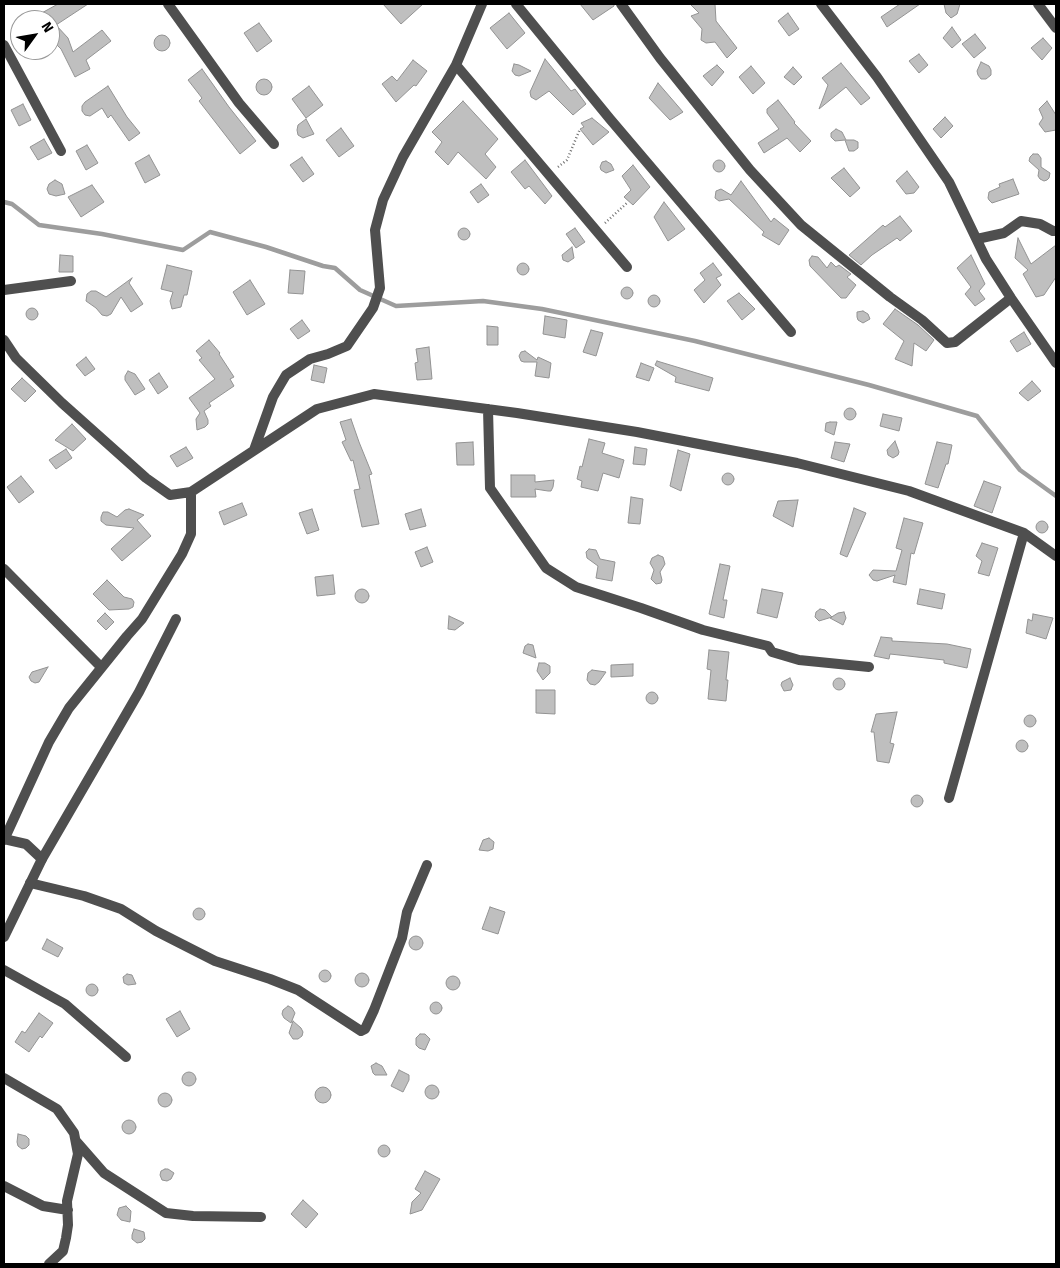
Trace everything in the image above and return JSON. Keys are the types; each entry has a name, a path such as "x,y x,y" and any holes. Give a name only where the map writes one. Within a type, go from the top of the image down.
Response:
{"street":[{"path":"168,4 239,103 274,144"},
{"path":"254,450 273,397 286,375 310,359 347,346 374,307 380,288 374,230 383,200 403,156 456,65 482,4"},
{"path":"516,4 610,120 791,332"},
{"path":"621,4 660,58 750,170 801,225 890,297 922,320 947,343 955,342 1011,298"},
{"path":"822,4 877,77 949,182 986,259 1056,363"},
{"path":"1038,4 1056,28"},
{"path":"4,44 61,151"},
{"path":"456,65 627,267"},
{"path":"977,239 1004,233 1021,221 1040,224 1056,231"},
{"path":"4,290 70,281"},
{"path":"4,340 16,358 49,390 146,478 170,495 191,492 317,409 374,394 637,432 797,463 909,491 1024,533 1056,556"},
{"path":"488,409 490,488 546,568 576,587 703,630 768,646 772,652 799,660 869,667"},
{"path":"42,859 26,844 4,839 49,742 69,708 142,619 182,554 191,534 191,492"},
{"path":"949,798 1024,533"},
{"path":"4,569 101,668"},
{"path":"4,937 42,859 139,692 176,619"},
{"path":"30,883 84,896 121,909 156,931 215,962 298,990 361,1031 365,1029 381,992 402,938 407,912 427,864"},
{"path":"4,970 64,1004 126,1057"},
{"path":"4,1078 57,1108 74,1133 76,1140 78,1154 67,1201 68,1225 64,1252 49,1264"},
{"path":"76,1140 104,1173 166,1213 193,1216 261,1217"},
{"path":"4,1186 43,1206 68,1210"}],"path":[{"path":"549,174 567,160 580,129"},
{"path":"596,230 628,202"}],"building":[{"path":"58,4 88,4 60,22 60,10 47,10"},
{"path":"383,4 423,4 401,24"},
{"path":"580,4 614,4 614,6 593,20"},
{"path":"690,4 715,4 716,21 737,48 727,58 715,42 706,43 701,40 702,29 691,16 699,13"},
{"path":"900,4 920,4 887,27 881,17"},
{"path":"944,4 960,4 957,14 951,18 946,13"},
{"path":"509,13 525,33 507,49 490,28"},
{"path":"788,13 799,29 789,36 778,21"},
{"path":"259,23 272,41 257,52 244,33"},
{"path":"952,27 961,40 952,48 943,38"},
{"path":"60,29 68,38 73,52 102,30 111,41 86,60 90,69 75,77 61,49"},
{"path":"975,34 986,48 974,58 962,44"},
{"path":"162,35 168,37 170,43 168,49 162,51 156,49 154,43 156,37"},
{"path":"1043,38 1052,48 1042,60 1031,48"},
{"path":"919,54 928,65 919,73 909,61"},
{"path":"545,59 571,91 575,89 586,104 573,115 549,91 536,100 531,97 530,92"},
{"path":"413,60 427,71 416,86 414,85 396,102 382,84 392,76 397,81"},
{"path":"981,62 989,66 991,70 991,75 986,79 981,79 978,75 977,71"},
{"path":"841,63 870,98 861,105 846,87 819,109 828,85 822,78"},
{"path":"514,64 531,71 519,76 515,75 512,71"},
{"path":"717,65 724,72 712,86 703,76"},
{"path":"751,66 765,83 753,94 739,77"},
{"path":"793,67 802,77 794,85 784,77"},
{"path":"202,69 256,141 240,154 199,101 202,98 188,80"},
{"path":"264,79 270,81 272,87 270,93 264,95 258,93 256,87 258,81"},
{"path":"658,83 683,112 670,120 649,98"},
{"path":"108,86 127,117 140,133 129,141 111,115 108,118 102,108 90,116 85,115 82,111 82,106 85,102"},
{"path":"309,86 323,105 306,118 292,99"},
{"path":"778,100 794,123 811,141 800,152 787,138 764,153 758,143 779,129 767,113 767,109"},
{"path":"463,101 498,139 485,154 496,167 486,179 458,152 448,165 435,152 442,142 432,132"},
{"path":"1047,101 1056,115 1056,130 1045,132 1039,124 1043,118 1039,109"},
{"path":"23,104 31,120 19,126 11,110"},
{"path":"945,117 953,126 941,138 933,129"},
{"path":"592,118 609,132 593,145 580,129 584,127 581,123"},
{"path":"306,119 314,134 303,138 298,135 297,130 298,125"},
{"path":"341,128 354,146 339,157 326,140"},
{"path":"836,129 842,132 846,140 858,142 858,148 854,151 849,151 845,140 835,141 831,137 831,133"},
{"path":"44,139 52,153 38,160 30,147"},
{"path":"87,145 98,163 86,170 76,151"},
{"path":"1033,154 1038,154 1041,158 1041,167 1050,173 1047,180 1040,179 1038,176 1039,170 1029,161"},
{"path":"149,155 160,175 145,183 135,163"},
{"path":"302,157 314,174 303,182 290,165"},
{"path":"525,160 552,196 545,204 529,186 525,189 511,172"},
{"path":"719,160 725,166 719,172 713,166"},
{"path":"606,161 611,164 614,170 606,173 601,170 602,162"},
{"path":"633,165 650,187 633,205 624,197 631,190 622,176"},
{"path":"844,168 860,188 850,197 831,178"},
{"path":"907,171 919,187 914,193 906,194 896,181"},
{"path":"1013,179 1019,194 992,203 989,200 989,192 1000,187 999,184"},
{"path":"55,180 62,184 65,194 56,196 49,194 47,189 49,184"},
{"path":"741,181 771,222 774,218 789,230 779,245 762,235 764,232 729,199 719,201 715,198 716,191 721,189 731,195"},
{"path":"481,184 489,195 478,203 470,192"},
{"path":"92,185 104,202 81,217 68,197"},
{"path":"664,202 685,229 668,241 654,217"},
{"path":"900,216 912,231 900,241 897,238 861,265 849,255 883,225 885,227"},
{"path":"464,228 470,234 464,240 458,234"},
{"path":"575,228 585,242 576,248 566,234"},
{"path":"1018,238 1031,264 1056,245 1056,277 1044,295 1036,297 1023,274 1028,270 1015,258"},
{"path":"572,247 574,258 568,262 563,260 562,255"},
{"path":"60,255 73,256 73,272 59,272"},
{"path":"971,255 985,284 979,291 985,299 975,306 965,294 971,287 957,268"},
{"path":"812,256 818,257 827,268 831,262 836,267 839,265 851,274 847,277 856,285 846,298 841,298 810,266 809,260"},
{"path":"523,263 529,269 523,275 517,269"},
{"path":"713,263 722,275 716,278 721,285 704,303 694,290 705,280 700,273"},
{"path":"167,265 192,271 187,295 184,295 181,307 172,309 170,301 173,292 161,289"},
{"path":"290,270 305,271 303,294 288,293"},
{"path":"132,278 129,283 143,304 131,312 121,297 111,314 107,316 102,315 86,301 87,294 91,291 96,291 106,297"},
{"path":"250,280 265,304 247,315 233,292"},
{"path":"627,287 633,293 627,299 621,293"},
{"path":"739,293 755,309 742,320 727,301"},
{"path":"654,295 660,301 654,307 648,301"},
{"path":"30,308 34,308 38,314 34,320 30,320 26,316 26,312"},
{"path":"895,309 918,325 934,340 926,351 914,343 912,366 895,359 904,341 883,324"},
{"path":"863,311 868,314 870,319 863,323 858,320 857,312"},
{"path":"545,316 567,320 565,338 543,334"},
{"path":"302,320 310,331 298,339 290,329"},
{"path":"487,326 498,327 498,345 487,345"},
{"path":"591,330 603,333 596,356 583,352"},
{"path":"1024,332 1031,344 1017,352 1010,341"},
{"path":"209,340 220,353 234,377 230,379 234,386 209,403 211,406 204,411 208,424 197,430 196,419 200,413 189,398 215,379 199,360 202,358 196,351"},
{"path":"429,347 432,379 417,380 415,363 418,362 416,349"},
{"path":"525,351 537,360 538,357 551,363 549,378 535,376 537,362 521,361 519,356 521,352"},
{"path":"86,357 95,369 85,376 76,365"},
{"path":"657,361 713,378 709,391 675,382 676,377 655,365"},
{"path":"641,363 654,368 649,381 636,377"},
{"path":"314,365 327,368 324,383 311,380"},
{"path":"128,371 135,374 145,389 135,395 125,380"},
{"path":"159,373 168,387 158,394 149,380"},
{"path":"22,378 36,391 25,402 11,389"},
{"path":"1032,381 1041,391 1028,401 1019,393"},
{"path":"850,408 856,414 850,420 844,414"},
{"path":"883,414 902,418 899,431 880,426"},
{"path":"351,419 372,474 369,475 379,524 362,527 354,490 360,489 353,460 351,461 342,442 346,440 340,422"},
{"path":"837,422 834,435 825,431 826,423"},
{"path":"72,424 86,439 73,451 55,440"},
{"path":"589,439 605,443 602,453 624,460 619,478 603,473 598,491 581,487 582,481 577,479"},
{"path":"895,441 899,452 893,458 888,455 887,450"},
{"path":"473,442 474,465 457,465 456,443"},
{"path":"835,442 850,444 844,462 831,458"},
{"path":"937,442 952,445 948,464 946,464 938,488 925,484"},
{"path":"186,447 193,458 177,467 170,456"},
{"path":"635,447 647,449 645,465 633,464"},
{"path":"66,449 72,458 56,469 49,460"},
{"path":"678,450 690,454 681,491 670,486"},
{"path":"728,473 734,479 728,485 722,479"},
{"path":"511,475 535,475 535,482 554,480 553,487 551,491 535,489 536,497 511,497"},
{"path":"21,476 34,492 19,503 7,487"},
{"path":"984,481 1001,487 992,513 974,506"},
{"path":"631,497 643,499 640,524 628,523"},
{"path":"798,500 793,527 773,516 778,501"},
{"path":"242,503 247,515 224,525 219,512"},
{"path":"854,508 866,513 847,557 840,554"},
{"path":"129,509 144,515 137,520 151,536 122,561 111,549 134,528 106,525 101,521 101,517 103,512 108,512 117,517"},
{"path":"312,509 319,530 307,534 299,513"},
{"path":"421,509 426,526 410,530 405,514"},
{"path":"904,518 923,523 914,554 911,553 906,585 893,582 895,575 877,581 873,580 869,575 873,570 896,571 902,550 896,548"},
{"path":"1042,521 1048,527 1042,533 1036,527"},
{"path":"982,543 998,548 989,576 978,573 982,561 976,556"},
{"path":"427,547 433,562 421,567 415,552"},
{"path":"589,549 596,550 600,559 615,562 612,581 596,578 598,566 587,558 586,552"},
{"path":"658,555 663,557 665,564 660,572 661,583 656,584 651,579 654,570 650,563 652,558"},
{"path":"720,564 730,566 723,600 727,600 724,618 709,614"},
{"path":"333,575 335,594 317,596 315,577"},
{"path":"107,580 124,597 132,599 134,602 133,607 109,610 93,594"},
{"path":"362,589 367,591 369,596 367,601 362,603 357,601 355,596 357,591"},
{"path":"762,589 783,593 777,618 757,613"},
{"path":"920,589 945,594 942,609 917,604"},
{"path":"820,609 825,610 832,617 819,621 815,617 816,612"},
{"path":"844,612 846,618 843,625 830,618 838,613"},
{"path":"105,613 114,622 106,630 97,621"},
{"path":"1033,614 1053,618 1046,639 1026,633 1028,619 1032,621"},
{"path":"449,616 464,623 455,630 448,629"},
{"path":"881,637 892,638 892,641 947,644 971,649 967,668 944,663 944,660 890,654 889,659 874,656"},
{"path":"528,644 533,645 536,658 523,653 525,646"},
{"path":"709,650 729,652 726,701 708,699 711,670 707,669"},
{"path":"539,663 545,663 550,666 550,673 543,680 537,671"},
{"path":"633,664 633,676 611,677 611,665"},
{"path":"48,667 39,682 31,681 29,677 32,672"},
{"path":"592,670 606,672 595,685 590,684 587,680 588,673"},
{"path":"790,678 793,685 791,690 784,691 781,685 782,682"},
{"path":"839,678 845,684 839,690 833,684"},
{"path":"536,690 555,690 555,714 536,713"},
{"path":"650,692 654,692 658,698 654,704 650,704 646,700 646,696"},
{"path":"897,712 890,743 894,744 889,763 877,761 874,732 871,732 876,714"},
{"path":"1030,715 1036,721 1030,727 1024,721"},
{"path":"1022,740 1028,746 1022,752 1016,746"},
{"path":"917,795 923,801 917,807 911,801"},
{"path":"489,838 494,842 493,849 488,851 479,850 483,840"},
{"path":"490,907 505,912 498,934 482,929"},
{"path":"197,908 201,908 205,914 201,920 197,920 193,916 193,912"},
{"path":"416,936 421,938 423,943 421,948 416,950 411,948 409,943 411,938"},
{"path":"47,939 63,948 58,957 42,949"},
{"path":"323,970 327,970 331,976 327,982 323,982 319,978 319,974"},
{"path":"362,973 367,975 369,980 367,985 362,987 357,985 355,980 357,975"},
{"path":"127,974 132,975 136,984 128,985 124,983 123,977"},
{"path":"450,976 456,976 460,983 456,990 450,990 446,986 446,980"},
{"path":"94,984 97,985 97,995 90,996 87,995 86,988 87,985"},
{"path":"434,1002 438,1002 442,1008 438,1014 434,1014 430,1010 430,1006"},
{"path":"288,1006 295,1013 291,1023 282,1014 283,1010"},
{"path":"180,1011 190,1029 177,1037 166,1019"},
{"path":"39,1013 53,1023 42,1038 40,1036 29,1052 15,1042 22,1031 25,1033"},
{"path":"293,1021 303,1032 302,1036 298,1039 293,1039 289,1033"},
{"path":"420,1034 425,1034 430,1039 425,1050 416,1045 416,1038"},
{"path":"376,1063 382,1066 387,1075 375,1075 373,1073 371,1066"},
{"path":"399,1070 409,1075 409,1080 403,1092 391,1086"},
{"path":"189,1072 194,1074 196,1079 194,1084 189,1086 184,1084 182,1079 184,1074"},
{"path":"432,1085 437,1087 439,1092 437,1097 432,1099 427,1097 425,1092 427,1087"},
{"path":"323,1087 329,1089 331,1095 329,1101 323,1103 317,1101 315,1095 317,1089"},
{"path":"165,1093 170,1095 172,1100 170,1105 165,1107 160,1105 158,1100 160,1095"},
{"path":"126,1120 132,1120 136,1127 132,1134 126,1134 122,1130 122,1124"},
{"path":"18,1134 29,1139 29,1145 26,1148 22,1149 18,1146"},
{"path":"382,1145 386,1145 390,1151 386,1157 382,1157 378,1153 378,1149"},
{"path":"165,1169 174,1173 171,1179 167,1181 162,1180 160,1175 161,1171"},
{"path":"425,1171 440,1179 422,1210 410,1214 412,1202 421,1193 415,1189"},
{"path":"303,1200 318,1214 306,1228 291,1214"},
{"path":"126,1206 131,1211 130,1222 121,1220 117,1215 119,1208"},
{"path":"134,1229 144,1232 145,1239 142,1242 137,1243 132,1239"}],"waterway":[{"path":"4,202 12,204 39,225 102,234 183,250 210,232 335,268 360,290 396,306 483,301 542,309 695,341 869,385 977,416 1020,470 1056,496"}]}
